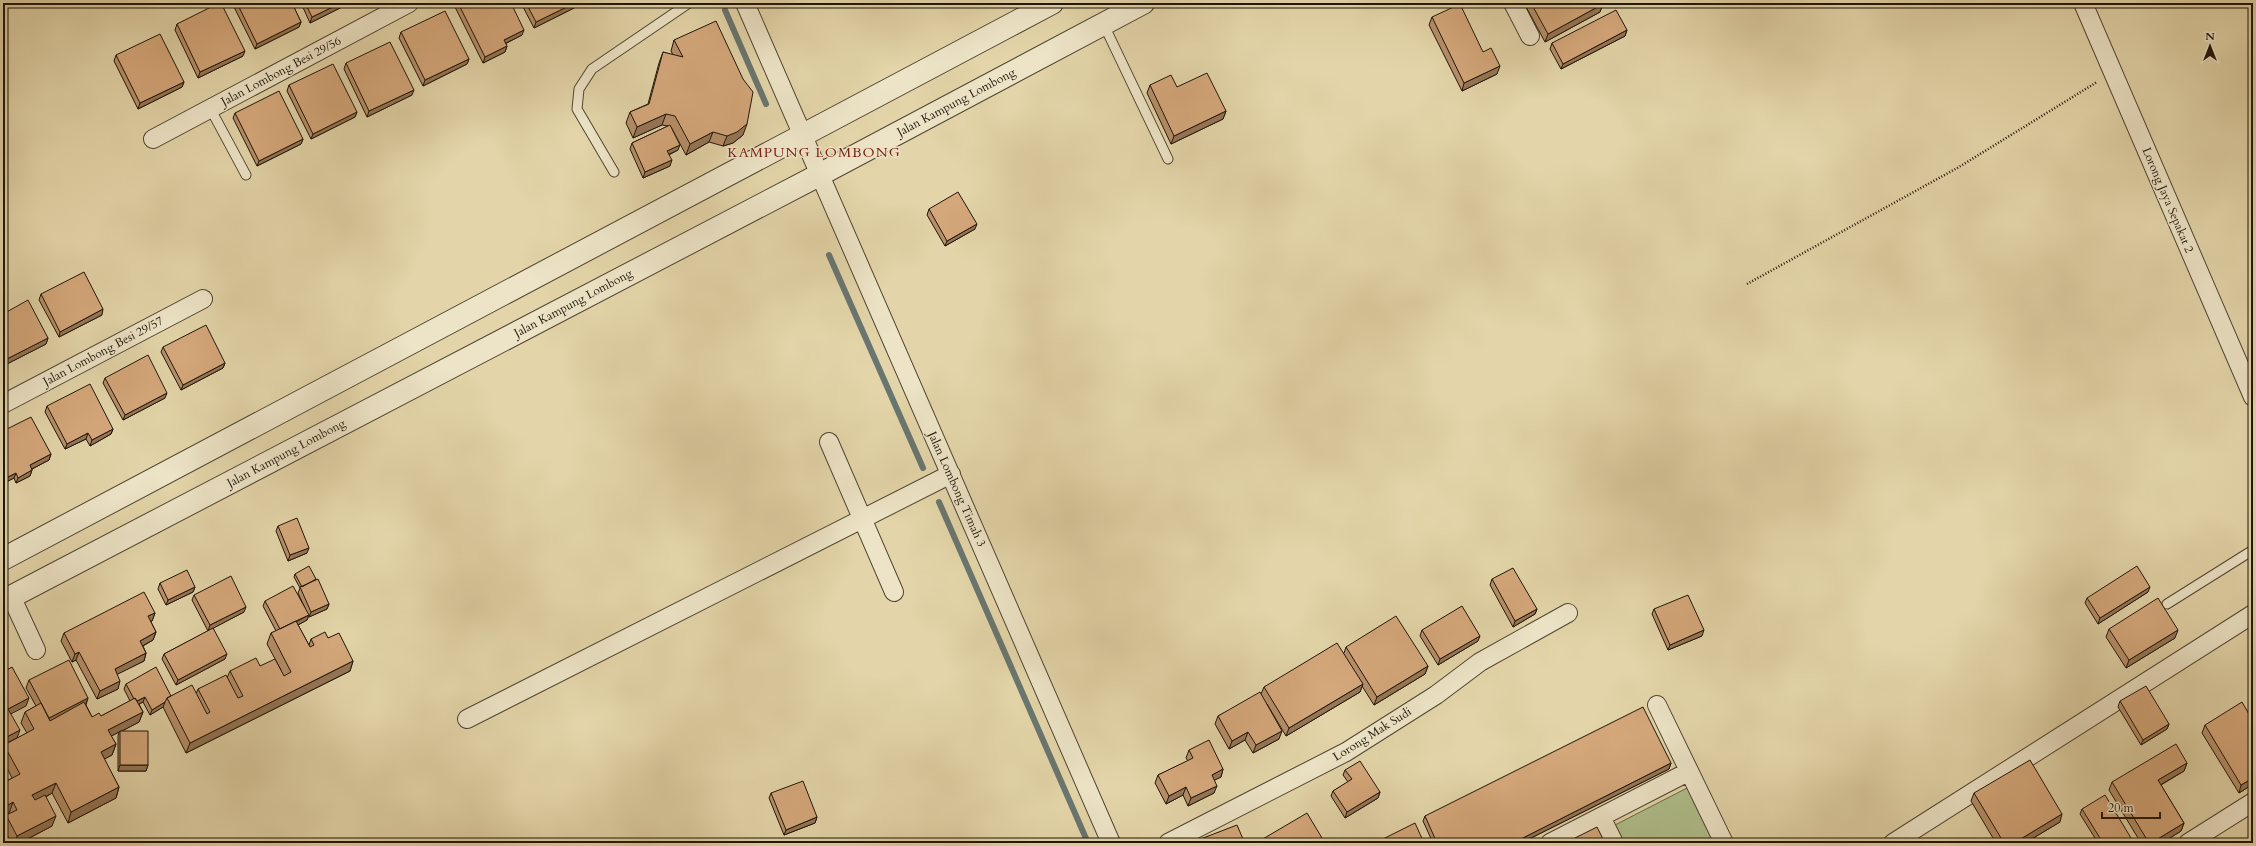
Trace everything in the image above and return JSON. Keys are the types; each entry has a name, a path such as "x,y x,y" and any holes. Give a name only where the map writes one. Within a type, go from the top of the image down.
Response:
{"street":[{"name":"Jalan Lombong Besi 29/56","path":"152,139 409,3"},
{"name":"Jalan Lombong Timah 3","path":"746,3 819,175 1111,843"},
{"path":"3,559 1052,3"},
{"name":"Jalan Kampung Lombong","path":"7,599 819,175 1143,3"},
{"path":"1513,3 1530,36"},
{"name":"Lorong Jaya Sepakat 2","path":"2083,3 2253,397"},
{"name":"Jalan Lombong Besi 29/57","path":"3,404 203,299"},
{"path":"830,442 894,592"},
{"path":"467,719 951,474"},
{"path":"7,599 36,650"},
{"name":"Lorong Mak Sudi","path":"1168,843 1346,752 1436,695 1480,662 1568,613"},
{"path":"1893,843 2253,614"},
{"path":"1657,705 1688,772 1724,843"},
{"path":"1550,843 1688,772"},
{"path":"2188,843 2253,802"},
{"path":"1601,817 1614,843"}],"lane":[{"path":"614,172 577,109 579,89 592,69 689,3"},
{"path":"1104,24 1168,159"},
{"path":"210,108 246,175"},
{"path":"2167,604 2253,550"}],"path":[{"path":"1747,284 1959,167 2113,72"}],"green space":[{"path":"1689,787 1717,843 1624,843 1615,825"}],"building":[{"path":"221,3 245,51 200,72 177,24"},
{"path":"237,3 292,3 301,22 257,44"},
{"path":"305,3 341,3 312,17"},
{"path":"458,3 511,3 524,30 504,40 507,46 485,57"},
{"path":"526,3 575,3 536,22"},
{"path":"1531,3 1603,3 1603,4 1548,34"},
{"path":"1460,4 1483,52 1491,48 1500,66 1464,83 1432,17"},
{"path":"1616,10 1627,30 1563,64 1552,43"},
{"path":"445,11 469,59 425,80 401,32"},
{"path":"716,21 743,79 753,92 747,124 737,132 727,136 713,132 690,144 675,116 666,114 637,127 630,112 649,104 663,52 683,57 674,40"},
{"path":"160,34 184,82 140,103 116,55"},
{"path":"390,42 414,90 369,111 346,63"},
{"path":"333,64 357,112 313,134 289,85"},
{"path":"1207,73 1226,111 1174,136 1150,85 1171,75 1177,87"},
{"path":"279,91 303,139 259,161 235,113"},
{"path":"670,125 680,145 667,151 672,160 645,172 632,143"},
{"path":"958,192 977,224 947,241 929,209"},
{"path":"84,272 103,309 60,332 41,294"},
{"path":"28,300 48,338 5,360 3,356 3,314"},
{"path":"206,325 225,363 183,385 163,347"},
{"path":"148,355 167,393 125,415 105,378"},
{"path":"90,384 113,429 92,440 88,433 67,444 47,406"},
{"path":"31,417 51,454 30,465 32,470 18,478 16,473 8,477 3,467 3,431"},
{"path":"297,518 309,548 290,555 278,526"},
{"path":"309,566 316,579 302,587 295,574"},
{"path":"2137,566 2150,587 2100,618 2087,598"},
{"path":"1513,568 1537,609 1515,621 1492,579"},
{"path":"187,570 195,587 168,600 160,583"},
{"path":"231,576 246,607 210,625 194,595"},
{"path":"318,579 329,604 311,612 300,587"},
{"path":"293,586 309,615 280,629 265,601"},
{"path":"144,592 155,613 148,616 156,632 140,641 146,653 115,669 120,681 100,691 79,652 75,654 64,633"},
{"path":"1688,595 1704,630 1670,645 1654,609"},
{"path":"2158,598 2178,630 2129,660 2109,629"},
{"path":"1462,606 1480,636 1440,659 1422,630"},
{"path":"1396,616 1428,666 1377,697 1346,647"},
{"path":"296,621 310,647 314,645 311,639 325,632 328,638 339,633 353,661 190,743 167,698 192,685 207,714 210,712 198,689 226,675 238,698 243,696 230,671 256,658 260,666 275,659 284,676 291,672 271,633"},
{"path":"213,628 227,654 178,680 164,654"},
{"path":"1337,643 1363,684 1289,728 1264,687"},
{"path":"69,660 88,698 49,718 29,680"},
{"path":"12,667 29,698 8,709 20,730 3,739 3,672"},
{"path":"156,667 171,696 167,698 165,702 152,710 145,697 137,701 135,698 134,699 126,684"},
{"path":"2146,686 2169,724 2143,740 2120,701"},
{"path":"1260,692 1282,731 1256,745 1248,732 1232,741 1218,716"},
{"path":"135,698 143,712 108,730 116,744 101,752 119,787 71,812 56,783 32,795 35,800 45,795 56,816 17,836 6,815 17,810 13,802 3,808 3,783 20,774 4,745 34,729 25,712 41,703 50,721 84,702 92,717 99,713 101,716"},
{"path":"2242,702 2253,721 2253,778 2241,785 2205,725"},
{"path":"1643,707 1671,763 1513,843 1437,843 1425,816"},
{"path":"120,731 148,731 148,765 120,765"},
{"path":"1209,740 1223,769 1212,775 1217,786 1191,798 1186,787 1169,796 1158,775 1193,758 1189,750"},
{"path":"2176,744 2187,763 2158,780 2184,823 2149,843 2112,782"},
{"path":"2030,760 2062,814 2014,843 2004,843 1974,793"},
{"path":"1360,761 1380,792 1347,812 1333,791 1352,779 1345,770"},
{"path":"803,781 817,817 786,830 771,793"},
{"path":"2105,795 2131,838 2123,843 2103,843 2082,809"},
{"path":"1307,813 1325,843 1256,843"},
{"path":"1415,823 1424,843 1375,843"},
{"path":"1237,825 1243,839 1233,843 1199,843 1198,840"},
{"path":"1597,827 1605,843 1565,843"},
{"path":"2044,838 2048,843 2036,843"}],"waterway":[{"path":"725,10 766,104"},
{"path":"829,255 923,468"},
{"path":"939,502 1088,843"}],"district":[{"name":"KAMPUNG LOMBONG","path":"814,152"}]}
